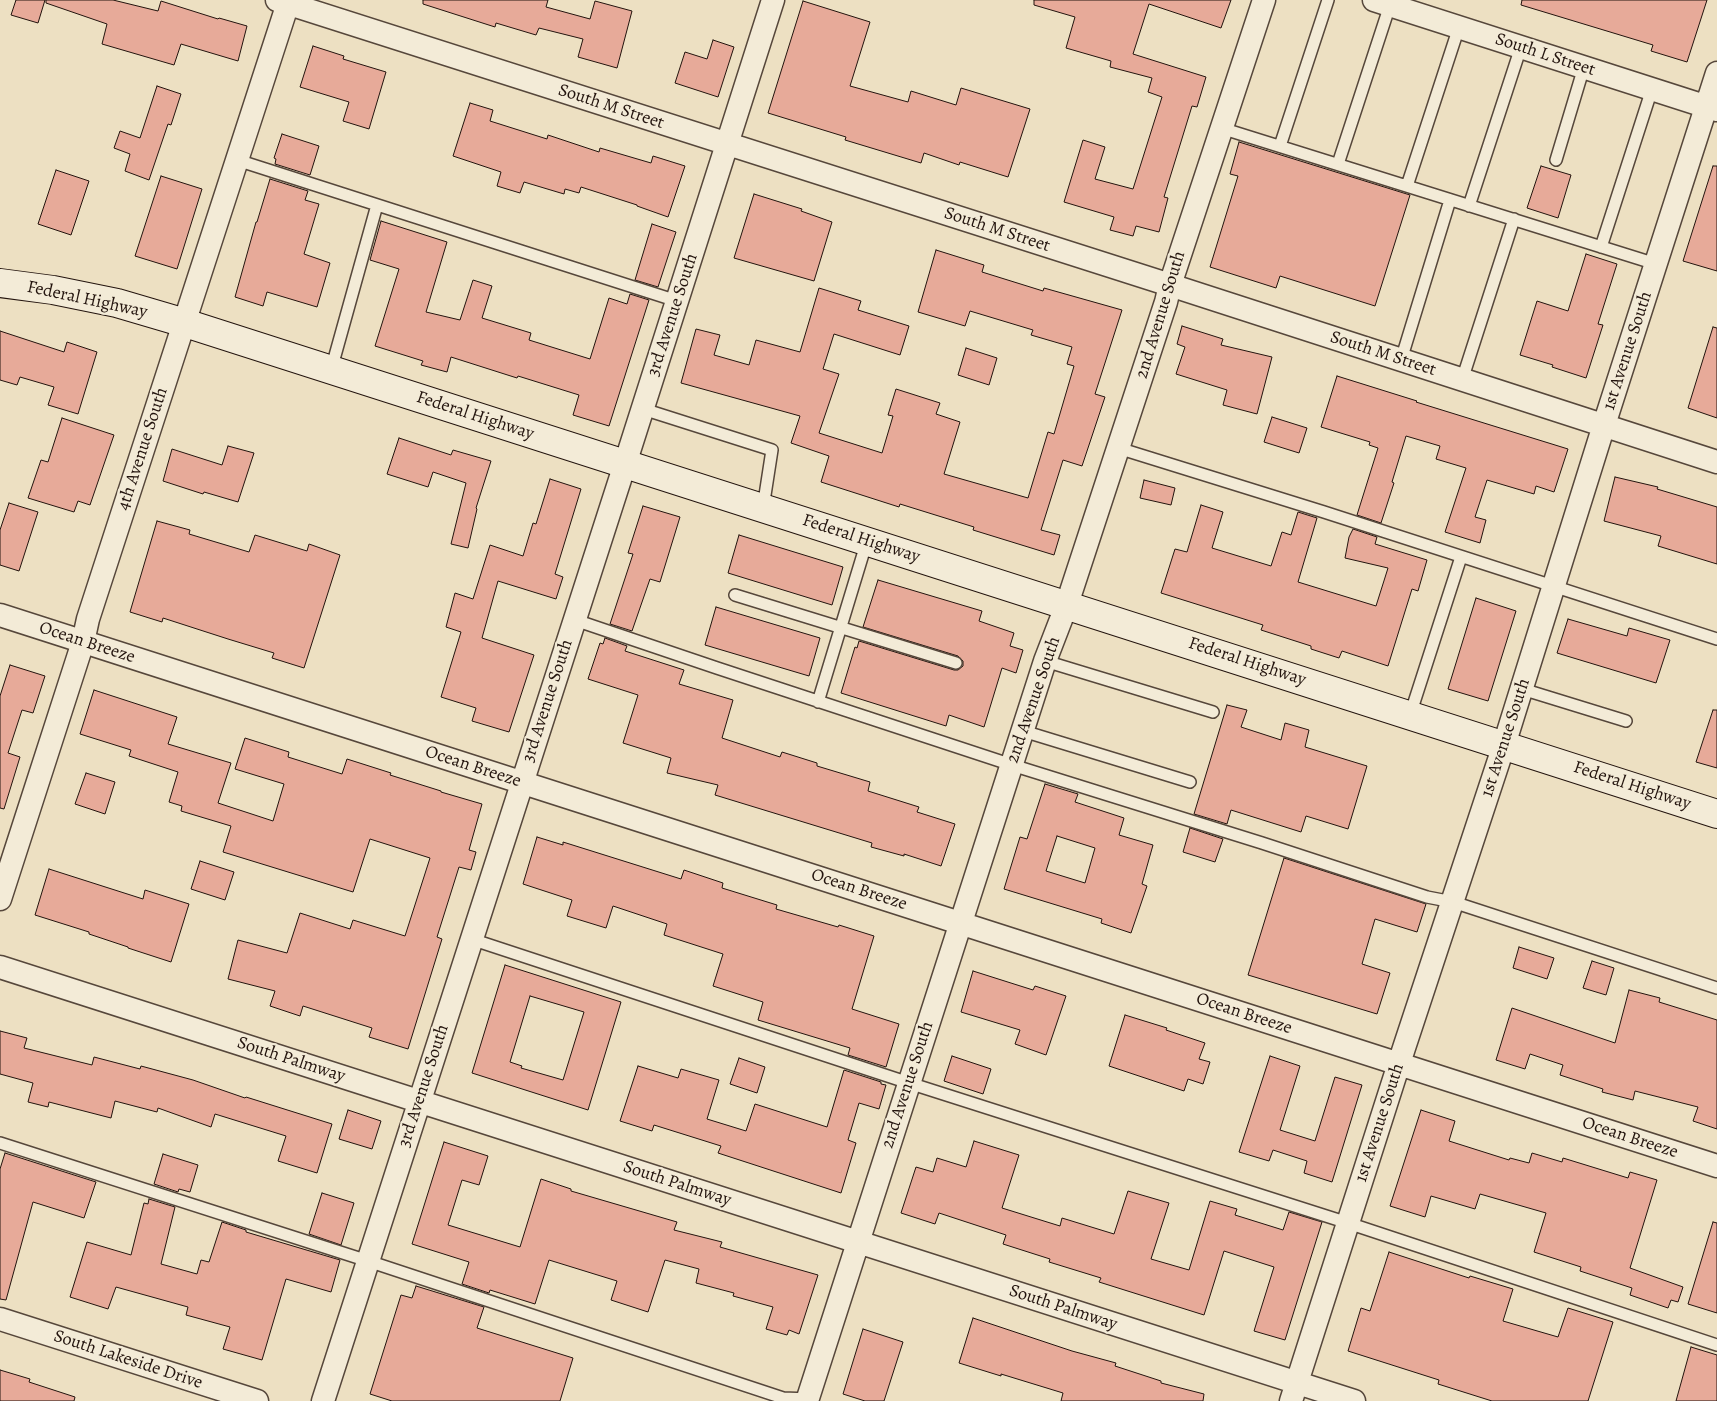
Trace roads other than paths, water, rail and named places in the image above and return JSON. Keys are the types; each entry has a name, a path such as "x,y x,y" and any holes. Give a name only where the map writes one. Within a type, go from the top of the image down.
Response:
{"main road":[{"name":"Federal Highway","path":"0,283 54,290 108,301 185,323 1067,604 1717,814"}],"street":[{"name":"3rd Avenue South","path":"323,1401 626,464 773,0"},
{"name":"2nd Avenue South","path":"810,1400 858,1242 1045,660 1067,604 1264,0"},
{"name":"South M Street","path":"285,1 1717,462"},
{"name":"4th Avenue South","path":"0,899 83,642 88,619 237,160 285,1"},
{"name":"South L Street","path":"1382,3 1712,108"},
{"name":"1st Avenue South","path":"1294,1392 1522,689 1656,264 1712,108 1717,73"},
{"name":"Ocean Breeze","path":"0,615 1717,1166"},
{"name":"South Palmway","path":"0,967 858,1242 1294,1392 1354,1401"},
{"name":"South Lakeside Drive","path":"0,1319 257,1401"}],"lane":[{"path":"1280,146 1328,0"},
{"path":"1338,164 1382,3"},
{"path":"1406,186 1459,27"},
{"path":"1470,206 1521,47"},
{"path":"1556,160 1584,67"},
{"path":"1601,246 1652,89"},
{"path":"1221,128 1656,264"},
{"path":"237,160 677,301"},
{"path":"1401,360 1450,200"},
{"path":"331,370 377,206"},
{"path":"1462,380 1514,220"},
{"path":"643,409 772,450 763,508"},
{"path":"1118,448 1324,512 1717,639"},
{"path":"818,702 867,541"},
{"path":"1410,715 1461,557"},
{"path":"735,595 956,663"},
{"path":"575,620 818,702 1427,897 1453,902 1717,988"},
{"path":"1045,660 1213,712"},
{"path":"1522,689 1626,720"},
{"path":"1023,731 1190,782"},
{"path":"471,939 909,1083 1348,1223 1717,1345"},
{"path":"0,1143 368,1261 783,1398 810,1400"}]}
